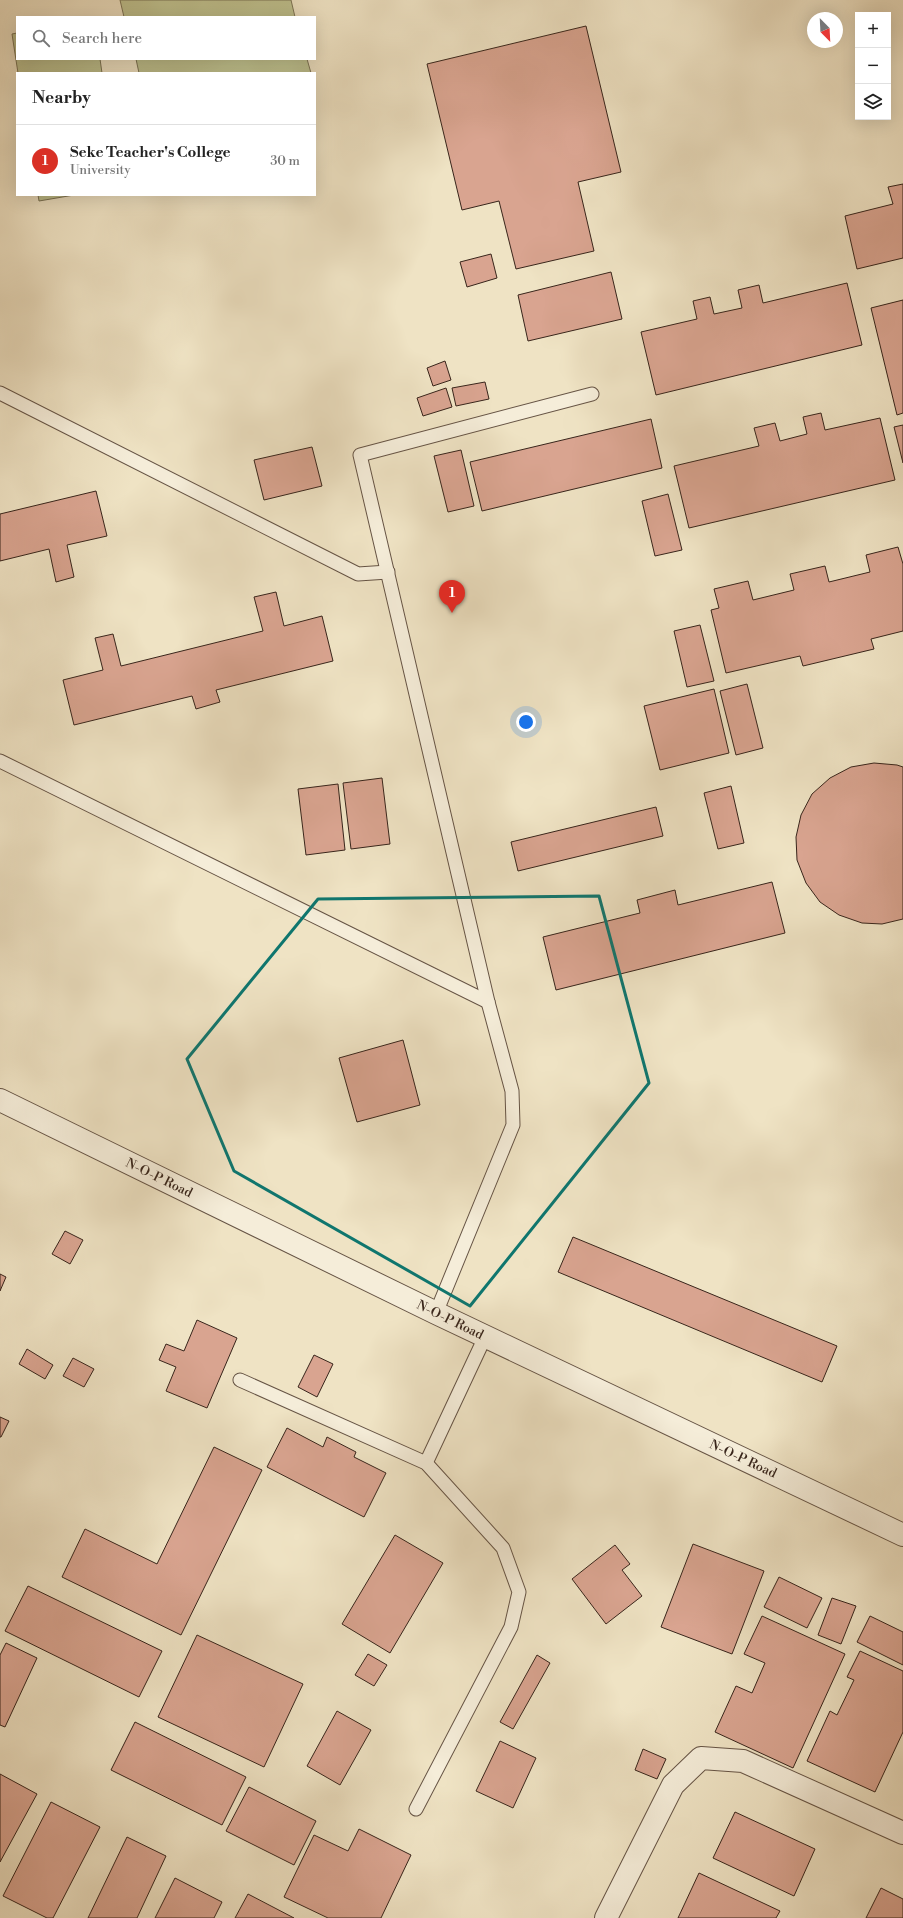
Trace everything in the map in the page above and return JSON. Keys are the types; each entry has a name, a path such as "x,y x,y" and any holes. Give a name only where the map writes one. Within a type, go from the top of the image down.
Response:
{"street":[{"name":"N-O-P Road","path":"0,1100 436,1314 903,1535"},
{"path":"606,1918 673,1785 701,1758 743,1761 903,1833"}],"lane":[{"path":"0,393 358,574 388,572"},
{"path":"436,1314 513,1125 512,1092 488,1002 360,455 592,394"},
{"path":"0,761 488,1002"},
{"path":"426,1463 485,1337"},
{"path":"240,1380 426,1463 503,1548 519,1592 511,1627 416,1809"}],"highlighted area":[{"path":"599,896 649,1083 470,1306 234,1171 187,1059 318,899"}],"green space":[{"path":"120,0 291,0 295,16 124,16"},
{"path":"16,33 16,60 12,34"},
{"path":"16,60 100,60 102,72 18,72"},
{"path":"136,60 307,60 311,72 139,72"},
{"path":"38,196 68,196 39,201"}],"building":[{"path":"586,26 621,172 578,182 594,251 516,269 499,201 462,210 427,64"},
{"path":"903,184 903,258 857,269 845,216 893,204 888,187"},
{"path":"491,254 497,278 467,287 460,262"},
{"path":"611,272 622,319 528,341 518,295"},
{"path":"847,283 862,345 656,395 641,332 697,319 693,301 710,297 714,314 742,308 738,290 759,285 763,303"},
{"path":"903,300 903,413 897,415 871,308"},
{"path":"445,361 451,380 433,386 427,368"},
{"path":"485,382 489,399 456,406 452,388"},
{"path":"446,388 452,407 423,416 417,398"},
{"path":"821,413 825,430 880,418 895,480 689,528 674,466 759,446 754,428 775,423 780,441 807,434 803,417"},
{"path":"651,419 662,468 482,511 470,462"},
{"path":"903,425 903,463 894,427"},
{"path":"312,447 322,486 264,500 254,460"},
{"path":"461,450 474,506 448,512 434,456"},
{"path":"96,491 107,536 67,545 74,577 56,582 49,549 0,561 0,514"},
{"path":"668,494 682,550 655,556 642,501"},
{"path":"898,547 903,564 903,631 871,639 874,649 803,666 800,656 726,673 711,610 719,608 714,589 748,581 753,600 794,590 790,574 825,566 829,582 870,572 866,555"},
{"path":"276,592 284,626 322,616 333,661 216,690 220,702 196,709 192,696 74,725 63,680 103,670 95,638 113,634 121,666 263,631 254,597"},
{"path":"700,625 714,681 687,687 674,631"},
{"path":"747,684 763,748 736,755 720,691"},
{"path":"714,689 729,753 660,770 644,706"},
{"path":"874,763 903,767 903,919 882,924 862,923 839,915 820,902 806,883 797,860 796,837 801,815 812,794 830,778 851,767"},
{"path":"382,778 390,844 351,849 343,783"},
{"path":"338,784 345,850 306,855 298,789"},
{"path":"731,786 744,843 718,849 704,793"},
{"path":"656,807 663,836 518,871 511,842"},
{"path":"772,882 785,933 556,990 543,937 640,913 637,900 675,890 678,905"},
{"path":"403,1040 420,1105 357,1122 339,1058"},
{"path":"65,1231 83,1240 70,1264 52,1254"},
{"path":"573,1237 837,1346 822,1382 558,1272"},
{"path":"0,1274 6,1277 0,1291"},
{"path":"197,1320 237,1338 207,1408 166,1391 176,1367 159,1360 166,1344 184,1351"},
{"path":"27,1349 53,1365 45,1379 19,1364"},
{"path":"314,1355 333,1364 317,1397 298,1387"},
{"path":"73,1358 94,1369 84,1387 63,1376"},
{"path":"0,1417 9,1421 1,1437 0,1437"},
{"path":"287,1428 323,1447 327,1437 356,1452 354,1457 386,1473 364,1517 267,1467"},
{"path":"214,1447 262,1470 181,1635 62,1577 85,1529 157,1564"},
{"path":"395,1535 443,1563 390,1653 342,1624"},
{"path":"693,1544 764,1571 732,1654 661,1627"},
{"path":"615,1545 630,1564 622,1570 642,1596 606,1624 572,1579"},
{"path":"779,1577 822,1598 807,1628 764,1607"},
{"path":"28,1586 162,1651 139,1697 5,1631"},
{"path":"832,1598 856,1606 841,1644 818,1635"},
{"path":"762,1616 845,1654 793,1768 715,1732 736,1686 752,1693 765,1663 744,1654"},
{"path":"870,1616 903,1632 903,1665 857,1642"},
{"path":"197,1635 303,1684 264,1767 158,1717"},
{"path":"6,1643 37,1658 5,1727 0,1725 0,1655"},
{"path":"860,1651 903,1671 903,1732 875,1792 807,1761 830,1711 837,1715 854,1680 847,1677"},
{"path":"368,1654 387,1665 374,1686 355,1675"},
{"path":"537,1655 550,1663 513,1729 500,1722"},
{"path":"337,1711 371,1730 340,1785 307,1766"},
{"path":"135,1722 246,1777 222,1825 111,1770"},
{"path":"500,1741 536,1758 513,1808 476,1791"},
{"path":"643,1749 666,1759 657,1779 635,1770"},
{"path":"0,1774 37,1794 0,1862"},
{"path":"249,1787 316,1821 294,1865 226,1831"},
{"path":"51,1802 100,1827 53,1918 47,1918 3,1896"},
{"path":"735,1812 815,1849 794,1896 713,1858"},
{"path":"359,1829 411,1855 381,1918 328,1918 284,1897 314,1835 348,1851"},
{"path":"127,1837 166,1856 137,1918 88,1918"},
{"path":"699,1873 780,1911 776,1918 678,1918"},
{"path":"175,1878 222,1902 214,1918 155,1918"},
{"path":"881,1888 903,1899 903,1918 866,1918"},
{"path":"248,1894 294,1918 235,1918"}],"place":[{"name":"Seke Teacher's College","path":"452,613"}]}
